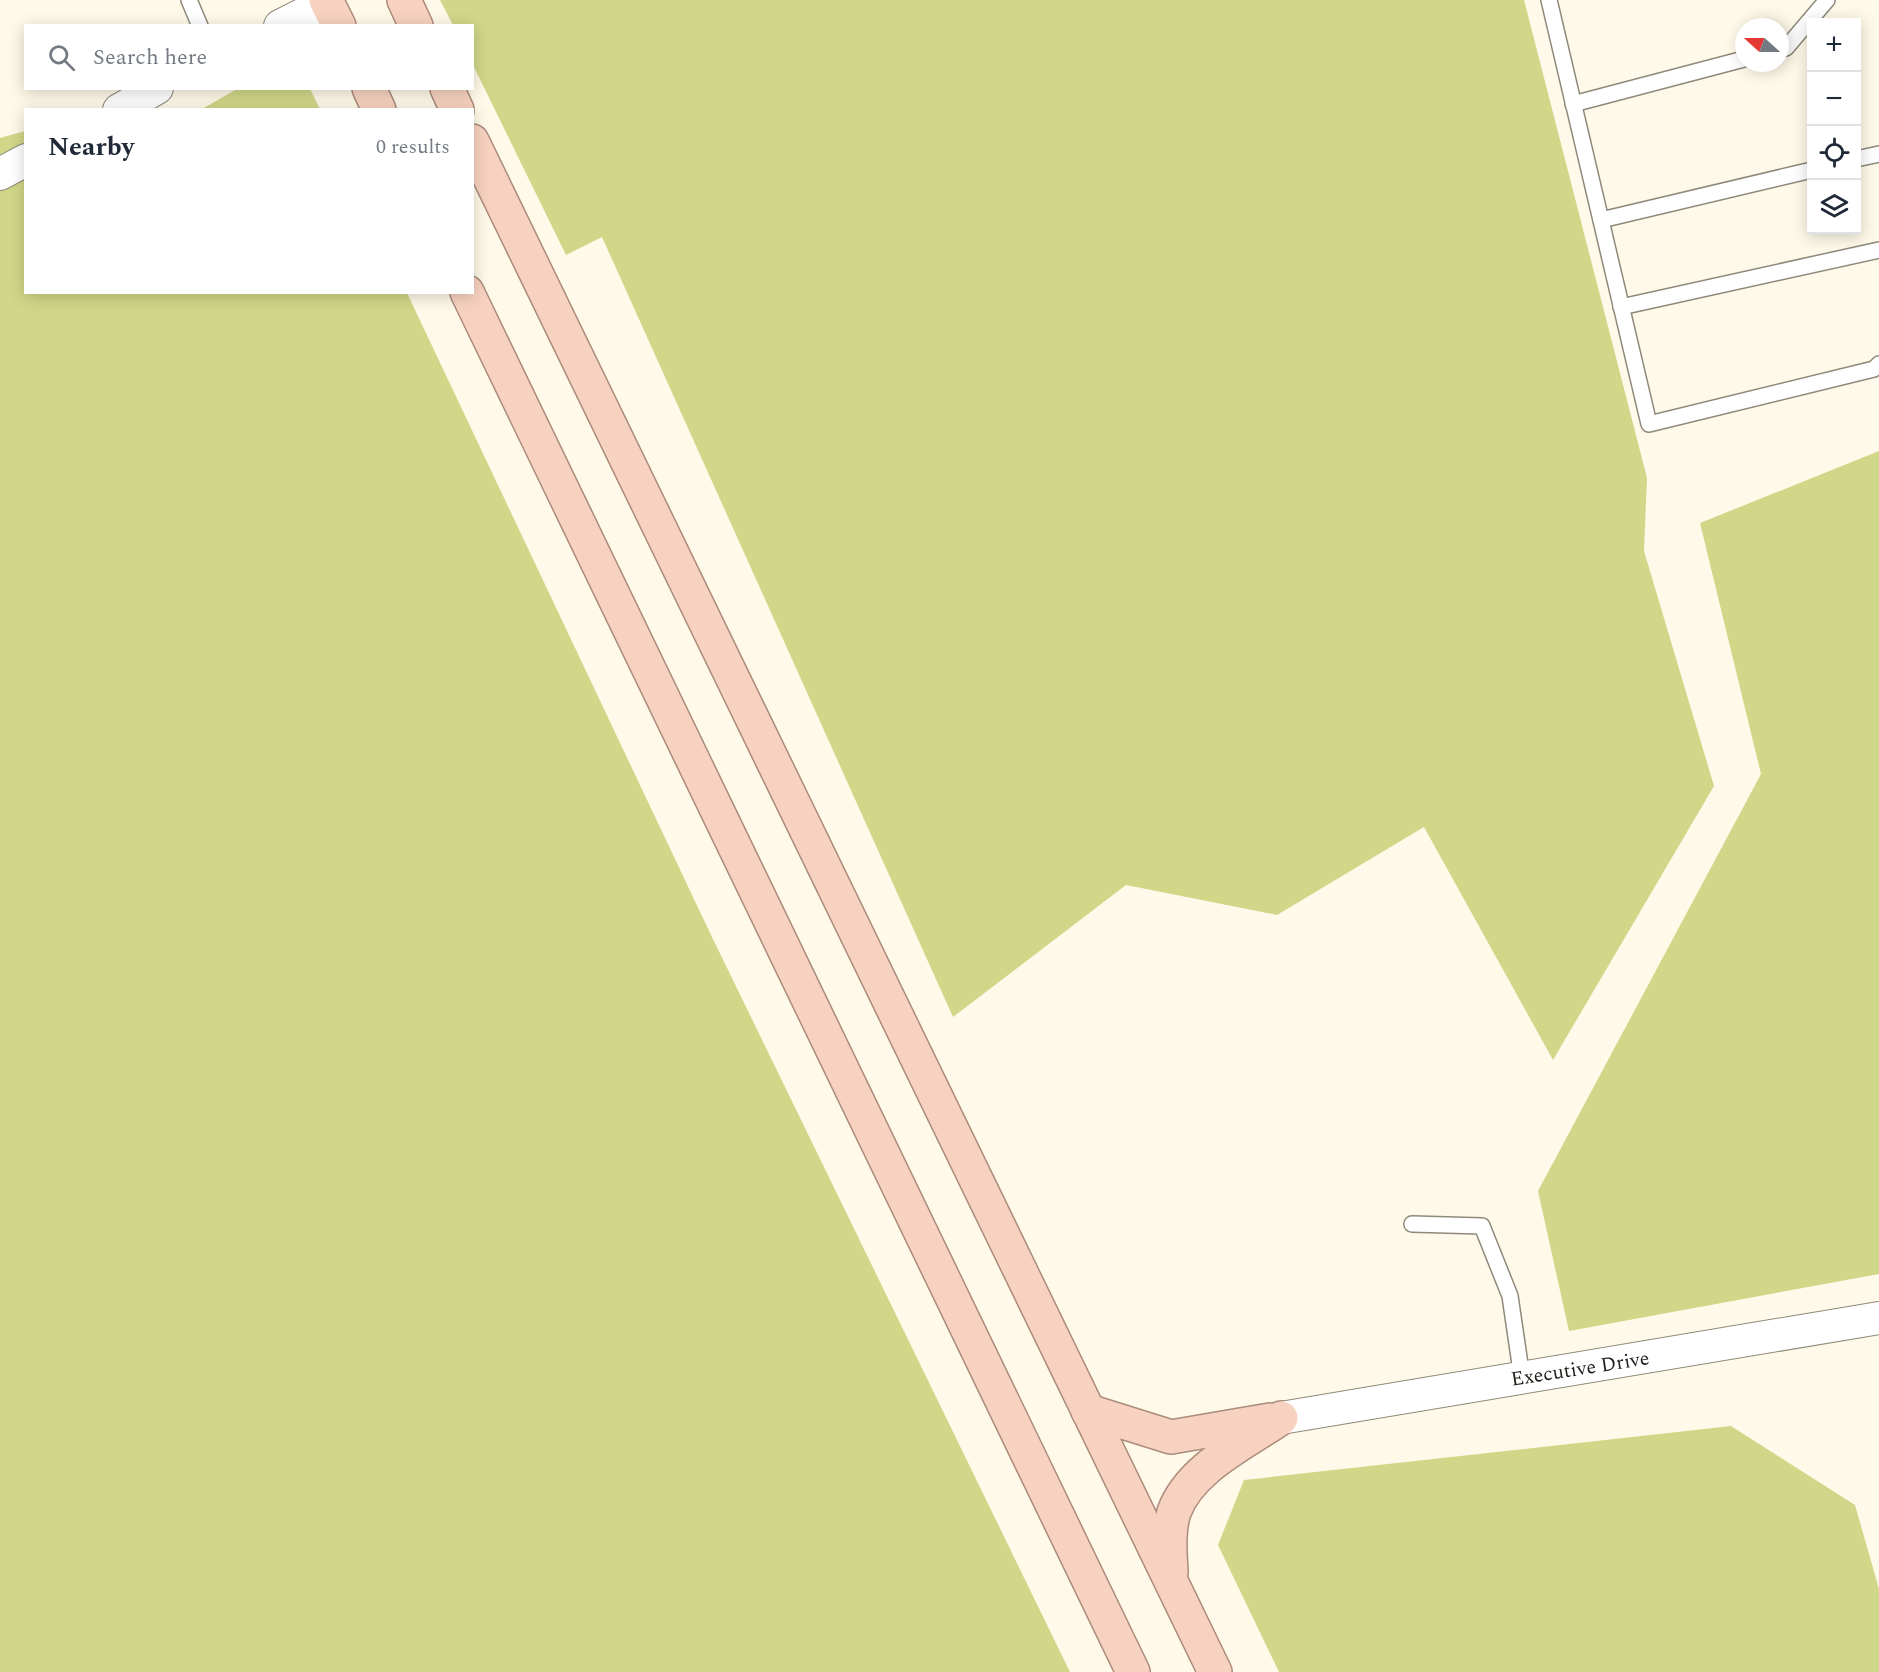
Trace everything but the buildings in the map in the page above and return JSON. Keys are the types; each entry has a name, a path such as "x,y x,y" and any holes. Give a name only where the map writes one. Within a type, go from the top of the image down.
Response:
{"highway":[{"path":"404,0 415,24"},
{"path":"370,90 378,108"},
{"path":"448,90 456,108"},
{"path":"474,145 1215,1672"},
{"path":"469,294 1133,1672"},
{"path":"1088,1411 1171,1437 1281,1418"},
{"path":"1171,1581 1170,1533 1174,1512 1187,1487 1210,1467 1281,1418"}],"street":[{"path":"286,24 331,9"},
{"path":"122,108 153,90"},
{"path":"0,174 24,161"},
{"name":"Executive Drive","path":"1281,1418 1879,1318"}],"lane":[{"path":"189,0 199,24"},
{"path":"1549,0 1649,424 1874,369 1879,364"},
{"path":"1789,44 1827,0"},
{"path":"1573,104 1735,61"},
{"path":"1861,158 1879,154"},
{"path":"1601,220 1807,171"},
{"path":"1622,307 1879,250"},
{"path":"1412,1224 1482,1226 1510,1296 1522,1378"}],"green space":[{"path":"440,0 1524,0 1647,478 1644,551 1714,786 1553,1060 1424,827 1277,915 1126,885 953,1017 602,237 566,255 474,67 474,24 452,24"},
{"path":"235,90 310,90 320,108 204,108"},
{"path":"24,131 24,294 407,294 711,935 1070,1672 0,1672 0,138"},
{"path":"1879,451 1879,1274 1569,1331 1538,1191 1761,774 1700,523"},
{"path":"1731,1426 1855,1505 1879,1589 1879,1672 1279,1672 1218,1545 1244,1480"}]}
